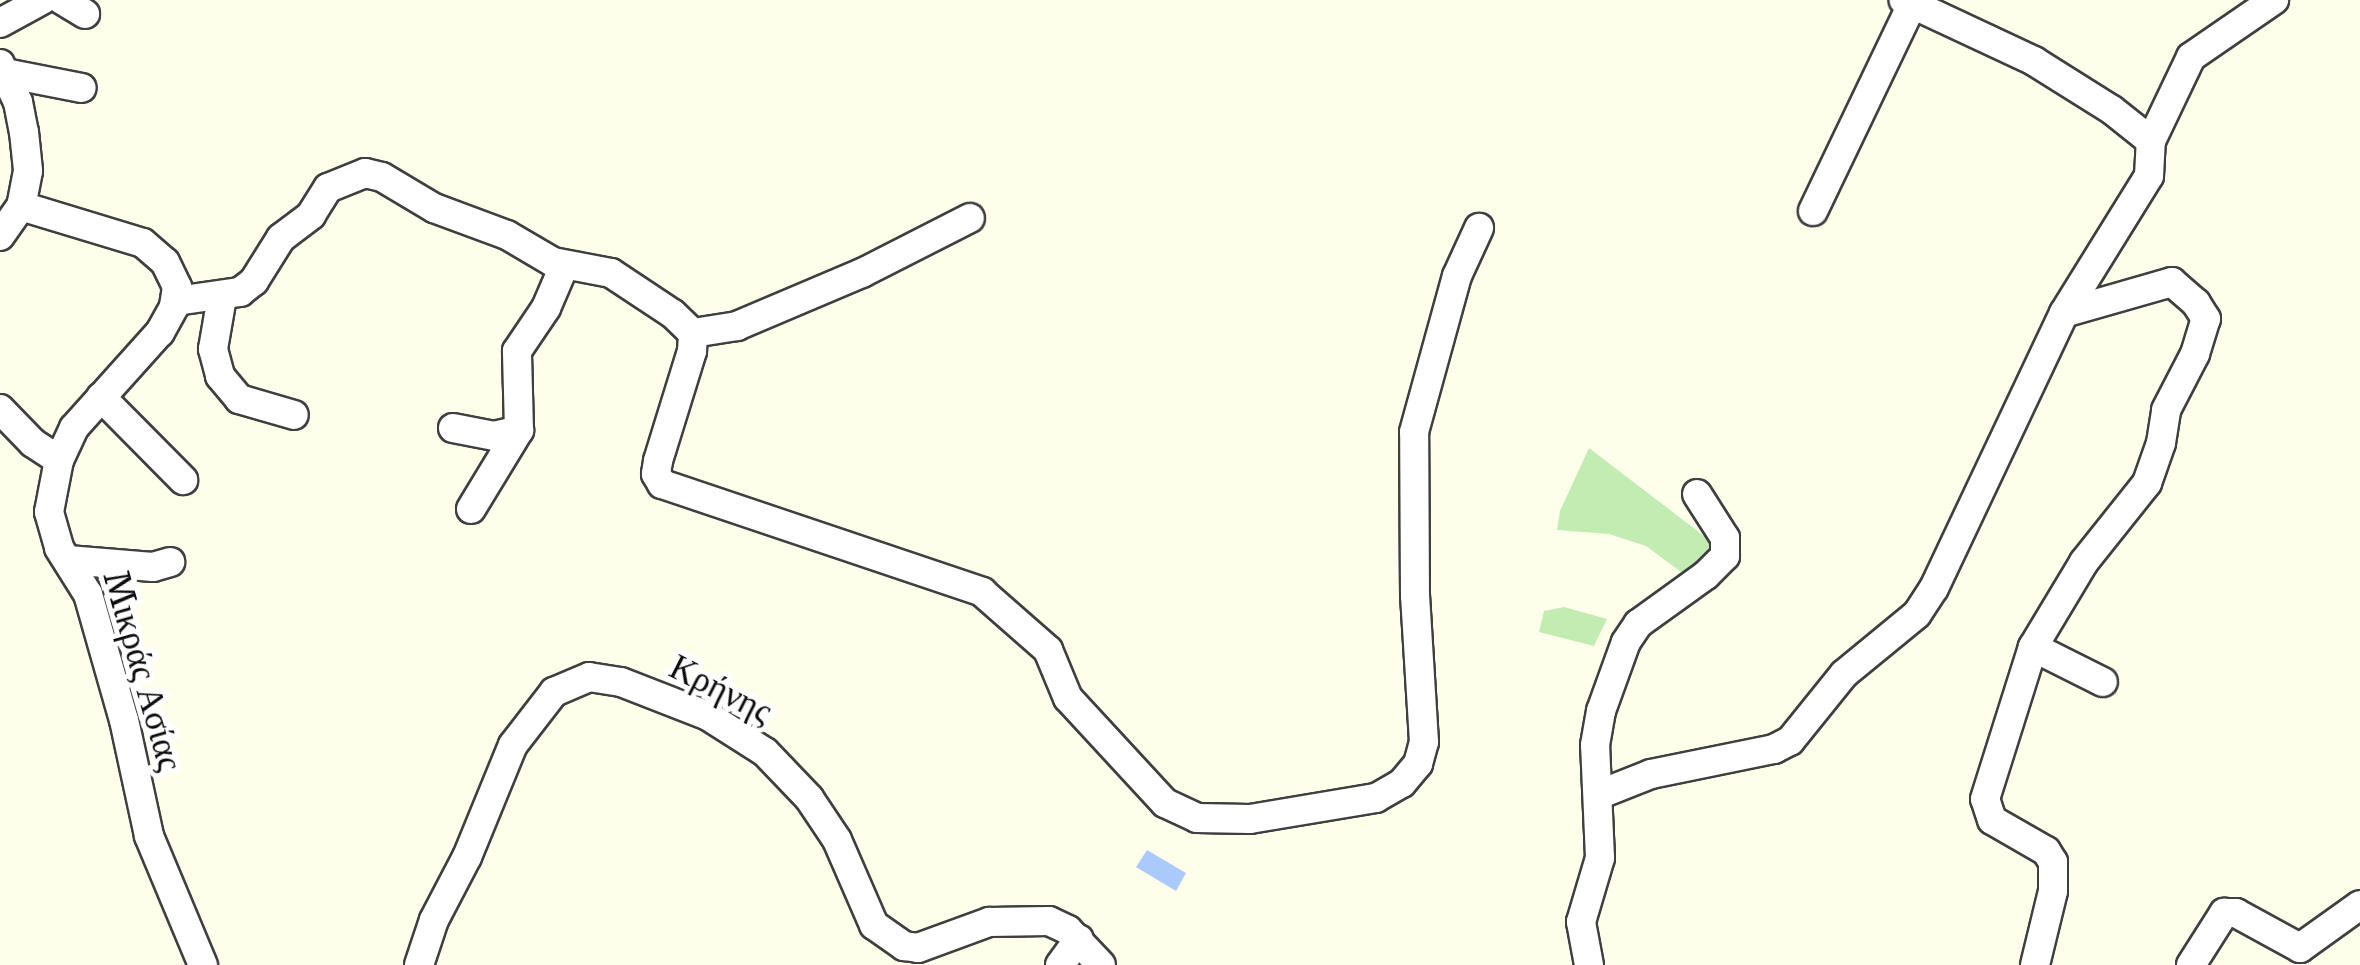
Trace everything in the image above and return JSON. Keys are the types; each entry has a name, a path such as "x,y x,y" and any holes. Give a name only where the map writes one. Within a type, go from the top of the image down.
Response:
{"street":[{"path":"0,23 42,0"},
{"path":"1598,794 1670,769 1774,749 1802,731 1864,654 1905,627 1934,588 2064,313 2148,176 2151,142 2191,57 2274,0"},
{"path":"1813,211 1908,2 2052,70 2151,142"},
{"path":"2,69 82,88"},
{"path":"0,236 22,206 27,184 24,132 2,69"},
{"path":"22,206 149,247 173,274 176,301 222,298 248,287 280,238 311,214 328,188 365,174 382,177 434,208 507,234 564,266 611,274 673,314 694,333"},
{"path":"694,333 737,326 862,273 970,218"},
{"path":"694,333 658,461 656,474 662,484 982,592 1048,650 1068,698 1164,803 1198,818 1277,818 1376,798 1402,783 1421,756 1414,432 1457,276 1479,228"},
{"path":"471,509 519,430 517,351 549,302 564,266"},
{"path":"2034,965 2052,891 2053,862 2046,851 1992,820 1985,806 2034,647 2084,562 2147,482 2162,443 2166,410 2195,354 2206,319 2196,303 2172,282 2064,313"},
{"path":"222,298 213,349 220,376 238,399 294,415"},
{"name":"Μικράς Ασίας","path":"176,301 160,332 81,418 59,460 49,512 53,534 84,582 153,847 203,965"},
{"path":"101,397 184,480"},
{"path":"0,409 32,443 59,460"},
{"path":"453,428 494,436 519,430"},
{"path":"1589,965 1581,922 1600,858 1598,728 1626,642 1652,611 1706,576 1725,556 1726,538 1697,494"},
{"path":"68,560 153,567 170,562"},
{"path":"2034,647 2103,682"},
{"name":"Κρήνης","path":"419,965 434,920 518,736 554,692 589,677 621,682 708,716 766,752 809,798 837,840 874,925 904,946 918,948 990,922 1049,921 1079,939 1100,965"},
{"path":"2191,965 2224,913 2236,913 2300,948 2360,904"},
{"path":"1060,965 1079,939"}],"green space":[{"path":"1589,448 1725,552 1685,575 1646,546 1609,534 1557,530 1560,511"},
{"path":"1564,607 1607,619 1594,646 1539,632 1544,611"}],"water":[{"path":"1147,850 1186,873 1176,891 1136,867"}]}
